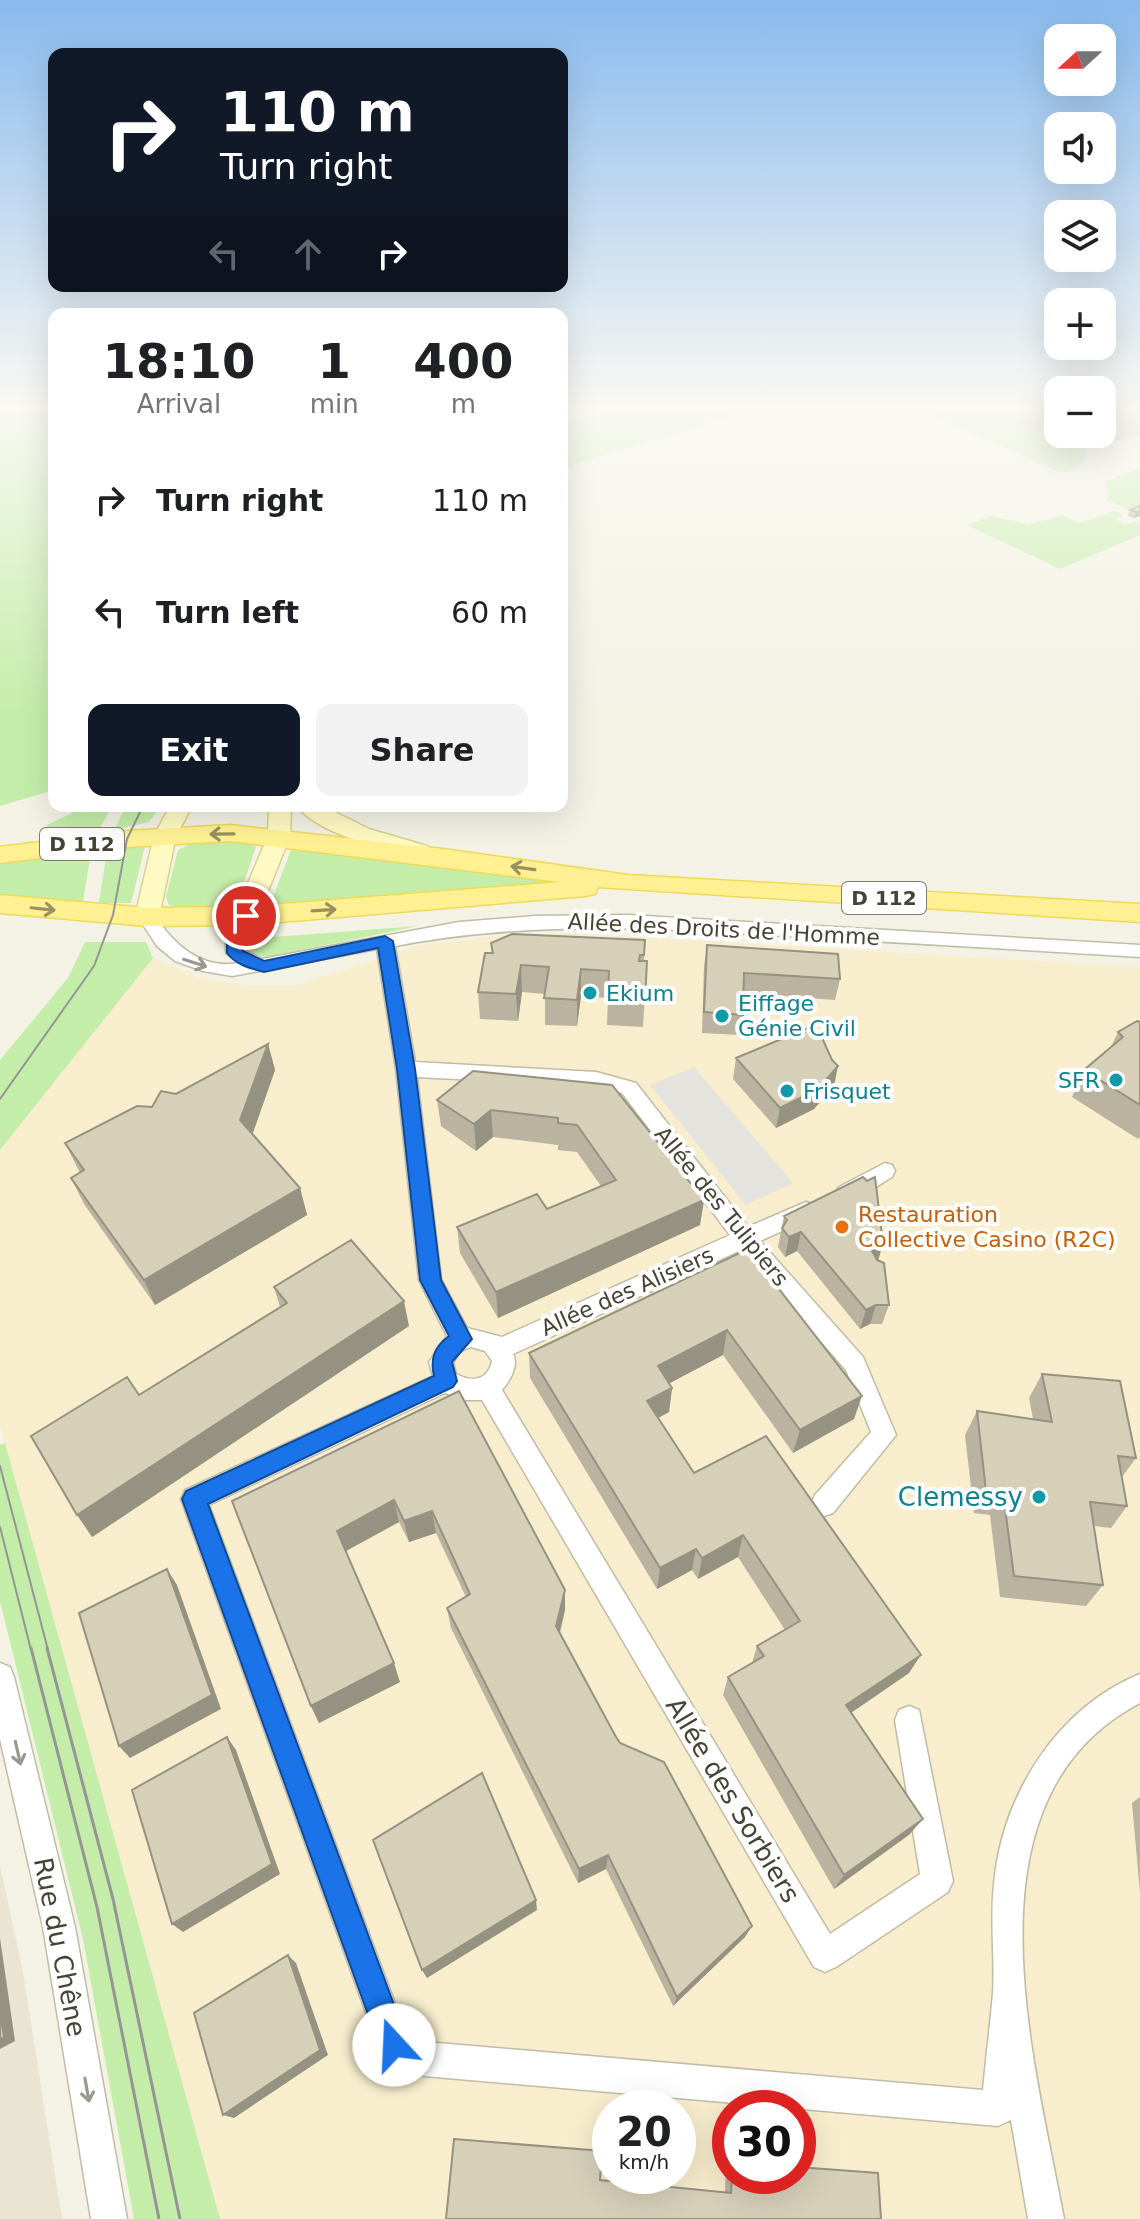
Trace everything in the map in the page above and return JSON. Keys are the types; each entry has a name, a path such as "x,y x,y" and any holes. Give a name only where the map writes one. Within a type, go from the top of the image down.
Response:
{"main road":[{"path":"165,836 230,833 279,836"},
{"name":"D 112","path":"0,855 165,836"},
{"name":"D 112","path":"279,836 628,883 1140,913"},
{"name":"D 112","path":"246,916 537,894 628,883"},
{"path":"0,904 147,917 246,916"}],"street":[{"path":"147,917 165,836 178,812"},
{"path":"264,966 242,959 235,953 235,934 246,916 279,836 280,812"},
{"path":"317,812 335,825 377,841 443,857"},
{"name":"Allée des Droits de l'Homme","path":"147,917 170,952 185,960 232,970 459,928 535,922 629,921 1140,951"},
{"path":"385,941 406,1069 430,1280 461,1339"},
{"name":"Allée des Tulipiers","path":"406,1069 596,1079 629,1088 745,1239 855,1364 884,1435 824,1504"},
{"name":"Allée des Alisiers","path":"499,1349 846,1193 885,1171"},
{"path":"484,1338 499,1349 504,1359 503,1370 488,1388 474,1392 460,1390 446,1381 441,1362 447,1350 461,1339 484,1338"},
{"path":"446,1381 194,1499 394,2045 424,2059 998,2109 1009,1992"},
{"name":"Allée des Sorbiers","path":"488,1388 825,1956 937,1881 909,1720"},
{"name":"Rue du Chêne","path":"0,1677 59,1927 109,2219"},
{"path":"1046,2219 1009,1992 1006,1909 1018,1831 1050,1767 1094,1715 1140,1688"}],"shaded area":[{"path":"566,933 1140,967 1140,2219 220,2219 0,1425 0,1150 153,958 200,978 245,985 298,985 416,946 497,936"},
{"path":"694,1067 793,1183 746,1205 650,1085"},
{"path":"0,1866 23,1972 62,2219 0,2219"}],"green space":[{"path":"0,508 48,508 48,792 0,806"},
{"path":"1115,511 1124,516 1115,519 1124,524 1140,521 1140,535 1060,569 967,525 991,516 1028,524 1063,516 1079,523"},
{"path":"74,812 109,812 98,832 52,837 47,825"},
{"path":"123,812 156,812 149,822 114,830"},
{"path":"196,842 248,843 256,847 238,900 204,909 169,905 166,897 178,850"},
{"path":"145,846 131,903 99,903 107,850"},
{"path":"292,847 550,882 277,905 272,900"},
{"path":"91,852 83,901 0,894 0,863"},
{"path":"418,926 268,957 251,954 247,950 248,939"},
{"path":"85,942 146,942 153,958 0,1150 0,1060 68,978"},
{"path":"5,1443 220,2219 134,2219 83,1939 0,1601 0,1445"}],"building":[{"path":"512,934 645,940 644,955 640,955 639,961 647,961 645,1000 608,998 609,971 581,969 577,1000 544,998 549,967 521,965 516,994 478,992 485,953 493,953 491,943"},
{"path":"707,945 838,954 840,979 744,973 743,1015 704,1012"},
{"path":"1140,1022 1140,1105 1084,1070 1123,1037 1118,1032"},
{"path":"808,1028 823,1040 838,1066 818,1089 780,1108 736,1058"},
{"path":"268,1044 240,1120 300,1188 144,1280 71,1178 84,1170 65,1143 137,1106 152,1107 161,1091 176,1094"},
{"path":"473,1071 612,1085 704,1200 496,1292 457,1227 537,1194 547,1209 616,1180 577,1125 558,1123 558,1118 491,1110 474,1124 437,1100"},
{"path":"863,1177 867,1181 875,1177 883,1244 872,1251 877,1260 884,1263 889,1305 876,1305 866,1310 801,1232 789,1237 782,1228 787,1220 784,1216"},
{"path":"351,1240 404,1301 77,1515 31,1436 127,1377 139,1395 287,1303 274,1287"},
{"path":"748,1249 862,1396 800,1430 727,1330 658,1366 672,1388 647,1401 694,1473 766,1436 921,1655 846,1705 923,1819 844,1875 728,1677 764,1656 757,1646 800,1621 743,1535 702,1558 696,1549 660,1568 529,1353"},
{"name":"Clemessy","path":"1042,1374 1120,1381 1136,1458 1118,1456 1127,1506 1090,1502 1103,1585 1014,1576 1003,1493 986,1491 977,1411 1052,1422"},
{"path":"459,1391 565,1590 556,1626 616,1737 620,1743 664,1762 752,1926 677,1997 608,1855 579,1869 447,1608 470,1594 432,1511 404,1521 394,1500 337,1531 394,1663 311,1706 232,1501"},
{"path":"167,1569 212,1695 119,1746 79,1613"},
{"path":"227,1737 272,1864 172,1924 132,1790"},
{"path":"482,1773 536,1900 422,1970 373,1840"},
{"path":"288,1955 320,2050 223,2115 194,2013"},
{"path":"0,2012 4,2037 0,2039"},
{"path":"454,2139 592,2150 592,2194 696,2194 696,2190 712,2191 712,2194 816,2194 816,2168 878,2173 881,2219 446,2219"}],"tram line":[{"path":"0,1099 94,966 113,915 127,839 140,812"},
{"path":"0,1466 48,1650"},
{"path":"0,1527 31,1650"},
{"path":"31,1648 97,1907 159,2219"},
{"path":"47,1648 113,1899 180,2219"}],"place":[{"name":"Ekium","path":"590,993"},
{"name":"Eiffage Génie Civil","path":"722,1016"},
{"name":"SFR","path":"1116,1080"},
{"name":"Frisquet","path":"787,1091"},
{"name":"Restauration Collective Casino (R2C)","path":"842,1227"},
{"name":"Clemessy","path":"1039,1497"}],"route":[{"path":"246,916 235,934 235,953 242,959 264,966 385,941 406,1069 430,1280 461,1339 452,1344 441,1362 446,1381 194,1499 394,2045"}]}
